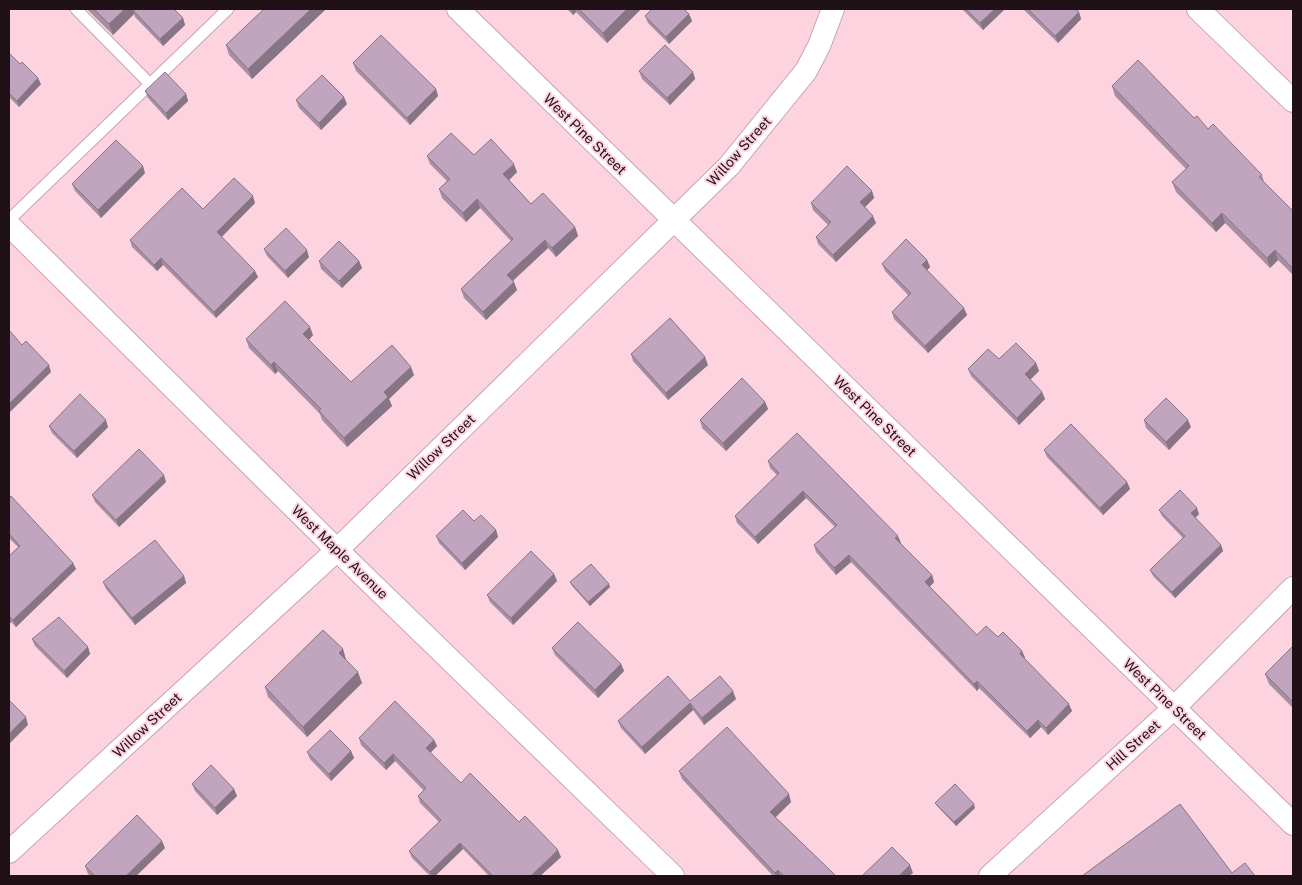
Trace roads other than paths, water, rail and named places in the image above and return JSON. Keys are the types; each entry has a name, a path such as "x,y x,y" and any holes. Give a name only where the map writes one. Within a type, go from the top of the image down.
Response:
{"street":[{"name":"West Pine Street","path":"458,9 1293,824"},
{"name":"Willow Street","path":"9,852 337,550 729,166 806,72 833,9"},
{"path":"1198,9 1293,101"},
{"name":"West Maple Avenue","path":"9,225 337,550 673,876"},
{"name":"Hill Street","path":"990,876 1174,708 1293,588"}],"lane":[{"path":"76,9 150,84"},
{"path":"9,220 228,9"}]}
